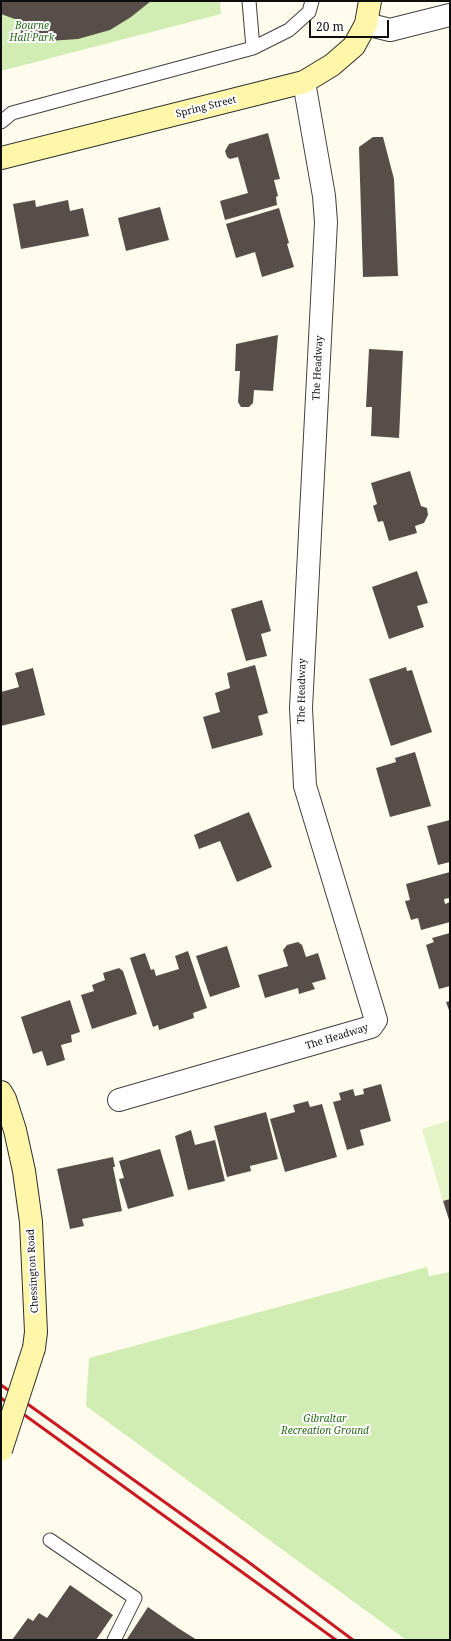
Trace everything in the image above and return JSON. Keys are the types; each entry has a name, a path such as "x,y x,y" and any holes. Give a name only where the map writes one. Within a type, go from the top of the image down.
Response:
{"main road":[{"name":"Spring Street","path":"1,158 304,82 332,65 354,46 366,24 370,1"},
{"name":"Chessington Road","path":"1,1092 15,1130 24,1171 31,1222 36,1332 34,1348 1,1450"}],"street":[{"path":"366,24 390,30 450,15"},
{"name":"The Headway","path":"118,1100 371,1027 376,1020 305,786 300,708 326,222 324,196 304,82"}],"lane":[{"path":"249,1 253,48"},
{"path":"1,122 12,113 253,48 289,30 309,12 312,1"},
{"path":"50,1540 134,1598 114,1640"}],"green space":[{"name":"Bourne Hall Park","path":"1,1 220,1 221,14 1,71"},
{"path":"450,1120 450,1199 443,1201 422,1129"},
{"name":"Gibraltar Recreation Ground","path":"427,1267 429,1276 450,1272 450,1640 406,1640 86,1406 89,1358"}],"building":[{"path":"1,1 151,1 131,17 110,30 78,39 49,41 20,36 23,22 1,14"},
{"path":"268,133 280,179 274,180 278,196 276,197 277,205 225,220 220,201 248,193 238,157 230,159 227,157 225,151 229,144"},
{"path":"373,137 383,137 394,179 398,276 363,277 359,147"},
{"path":"35,200 36,207 68,200 70,211 83,208 89,236 21,249 13,204"},
{"path":"160,207 169,240 126,251 118,218"},
{"path":"279,208 294,267 262,277 255,252 236,258 226,224"},
{"path":"278,335 273,391 254,390 253,403 249,407 241,407 238,402 240,371 235,371 236,344"},
{"path":"369,349 403,351 399,438 371,436 372,407 366,407"},
{"path":"410,471 421,506 427,508 428,515 424,523 415,526 417,533 389,541 383,521 378,522 373,506 377,504 371,483"},
{"path":"417,571 428,603 417,606 424,627 389,639 372,587"},
{"path":"262,600 271,631 261,634 267,656 246,661 231,609"},
{"path":"255,665 268,713 258,716 263,735 212,749 203,717 220,712 215,693 230,688 227,673"},
{"path":"406,667 407,671 412,670 432,732 391,746 369,679"},
{"path":"33,668 45,715 1,726 1,692 19,687 15,673"},
{"path":"415,752 431,806 390,817 376,768 396,762 395,758"},
{"path":"249,812 272,867 237,882 220,841 199,849 194,835"},
{"path":"450,820 450,862 438,865 427,826"},
{"path":"450,872 450,898 444,899 445,904 450,902 450,922 421,930 418,918 411,920 405,901 410,900 406,884"},
{"path":"450,933 450,986 439,989 426,945 434,942 432,938"},
{"path":"298,942 302,945 306,957 318,953 326,979 312,983 315,989 299,994 298,988 265,998 258,975 288,966 283,950 287,945"},
{"path":"227,946 240,987 210,997 196,956"},
{"path":"188,951 207,1008 193,1013 194,1018 159,1030 158,1025 153,1027 130,958 145,953 151,970 154,969 156,976 179,969 175,956"},
{"path":"119,968 123,971 137,1014 92,1029 81,995 94,991 92,985 105,980 103,973"},
{"path":"70,1000 80,1032 71,1035 72,1042 61,1045 65,1060 47,1066 42,1051 33,1054 21,1017"},
{"path":"450,1001 450,1013 446,1002"},
{"path":"381,1084 391,1121 360,1130 364,1145 347,1150 333,1102 341,1100 339,1093 353,1089 355,1096 364,1094 363,1089"},
{"path":"308,1101 310,1107 322,1104 337,1157 285,1172 270,1119 295,1112 293,1105"},
{"path":"266,1112 278,1159 250,1166 251,1171 227,1177 214,1126"},
{"path":"191,1130 195,1145 215,1140 225,1181 188,1190 175,1136"},
{"path":"160,1149 174,1196 128,1209 119,1179 124,1178 119,1161"},
{"path":"113,1157 115,1167 113,1167 122,1211 82,1219 84,1226 70,1229 57,1169"},
{"path":"450,1199 450,1223 443,1201"},
{"path":"70,1585 113,1615 96,1640 12,1640 28,1618 33,1621 39,1613 47,1618"},
{"path":"148,1607 197,1640 128,1640 127,1639"}],"railway":[{"path":"1,1385 247,1561 353,1640"},
{"path":"1,1398 336,1640"}]}
